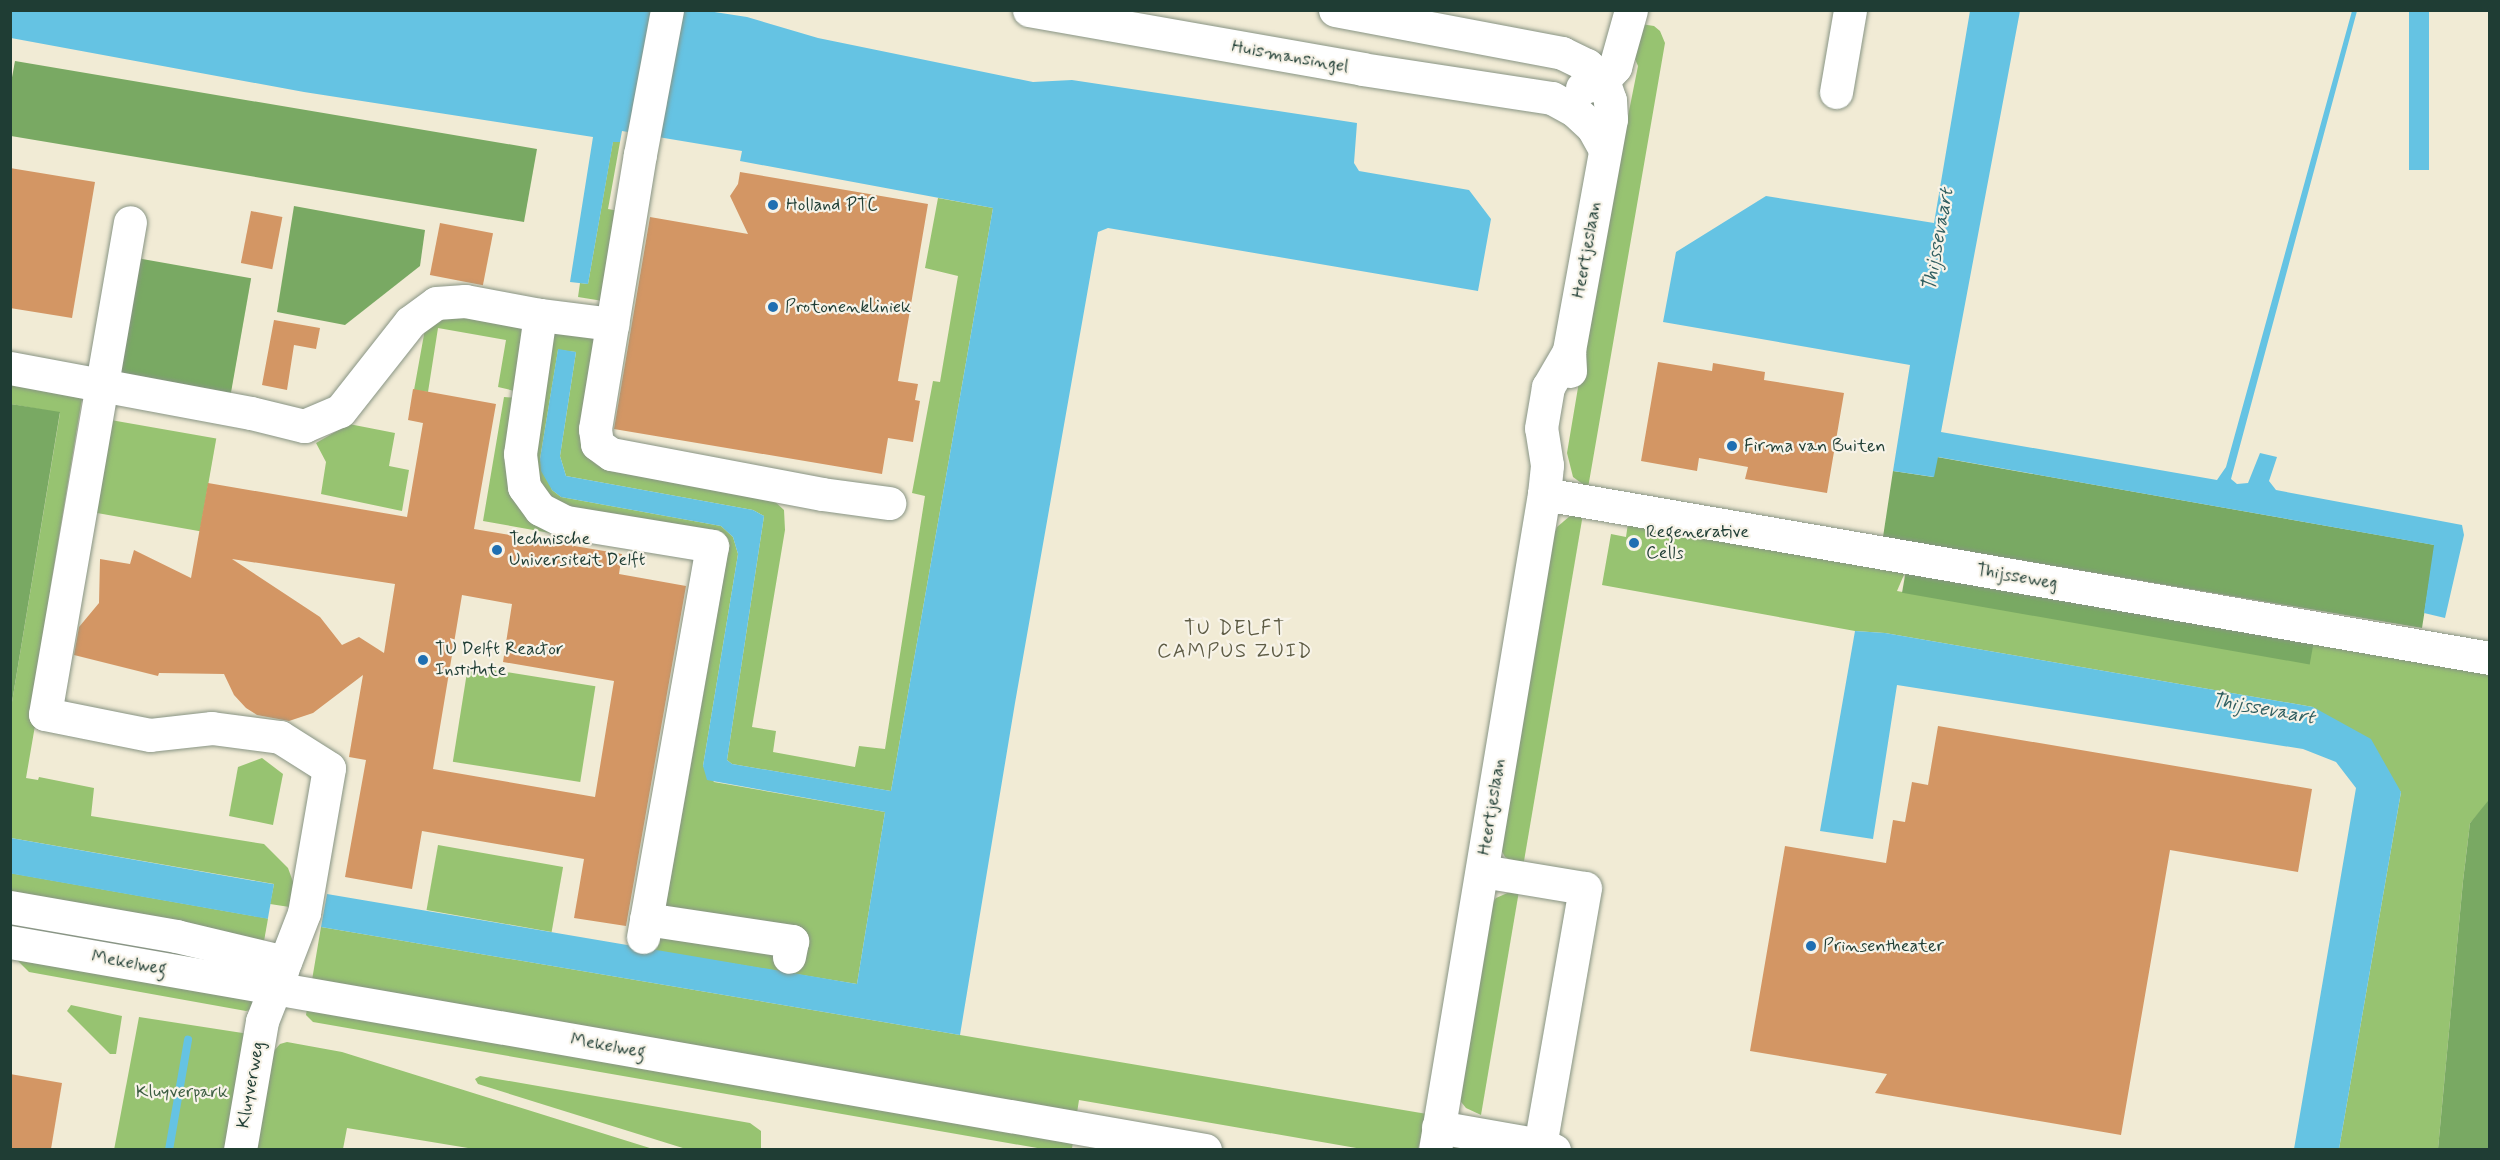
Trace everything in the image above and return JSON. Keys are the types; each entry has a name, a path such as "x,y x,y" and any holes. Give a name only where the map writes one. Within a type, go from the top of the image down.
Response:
{"street":[{"path":"667,10 640,154 595,429 597,444 610,454 822,494 889,503"},
{"name":"Huismansingel","path":"1029,10 1351,67 1552,98"},
{"path":"1335,10 1562,53 1587,65 1603,80"},
{"path":"1552,98 1603,80 1615,67 1631,10"},
{"path":"1836,92 1850,10"},
{"name":"Heertjeslaan","path":"1436,1138 1546,479 1564,429 1571,391 1569,351 1611,119 1610,100 1603,80"},
{"path":"1552,98 1575,111 1593,128 1604,148"},
{"path":"102,384 130,222"},
{"path":"10,368 251,413 304,426 340,411 410,322 436,303 465,301 540,315 612,324"},
{"path":"540,315 520,454 524,487 540,508 566,522 712,546 645,928 792,941 789,957"},
{"name":"Kluyverweg","path":"102,384 45,714 150,735 212,728 280,737 329,768 304,913 262,1021 240,1149"},
{"name":"Thijsseweg","path":"1546,479 2490,658"},
{"path":"1436,1138 1547,1147 1585,888 1482,871"},
{"path":"10,907 176,936 280,975"},
{"name":"Mekelweg","path":"10,942 280,975 1205,1149"}],"green space":[{"path":"1641,24 1654,26 1660,31 1665,43 1588,488 1573,477 1567,453 1623,120 1627,121 1638,66 1635,59"},
{"path":"15,61 537,149 524,222 11,136 11,83"},
{"path":"613,141 620,142 608,209 619,211 603,301 578,297 580,283 588,284"},
{"path":"938,198 993,208 891,791 732,764 727,760 764,516 753,510 566,476 560,456 576,352 558,350 540,459 552,490 561,497 721,526 733,537 738,554 703,766 714,782 885,812 857,984 650,950 719,541 561,513 529,484 546,328 590,336 594,339 588,457 597,465 609,471 772,499 784,510 785,530 752,727 776,731 773,752 855,767 859,746 885,749 925,496 912,493 933,381 940,382 958,276 925,268"},
{"path":"294,206 425,230 420,266 345,325 277,312"},
{"path":"131,257 251,278 230,395 110,374"},
{"path":"437,305 513,318 528,339 519,392 498,387 506,340 438,328 428,392 414,390 425,329"},
{"path":"10,379 83,392 50,590 58,592 26,778 38,780 39,777 94,788 91,816 264,844 288,868 295,887 296,908 270,904 274,884 11,838 11,708 60,413 11,404"},
{"path":"504,397 517,398 510,477 623,546 483,521"},
{"path":"10,404 60,412 11,708"},
{"path":"105,419 216,439 200,531 89,512"},
{"path":"349,424 395,433 389,466 409,470 402,511 321,494 326,462 316,443"},
{"path":"1937,457 2435,545 2422,628 1883,537 1893,471 1933,477"},
{"path":"1583,514 1523,867 1505,857 1499,846 1551,541 1557,527 1570,516"},
{"path":"1628,523 1906,570 1897,591 2299,661 2314,640 2489,671 2489,802 2470,823 2438,1149 2339,1149 2401,792 2313,707 1885,633 1855,631 1602,585 1611,534 1626,537"},
{"path":"1906,570 2314,642 2310,665 1902,593"},
{"path":"468,666 595,686 580,782 453,762"},
{"path":"262,758 283,774 273,825 229,816 238,767"},
{"path":"2488,801 2489,1149 2438,1149 2470,823"},
{"path":"438,845 563,867 552,932 427,910"},
{"path":"10,873 268,918 263,945 10,900"},
{"path":"1512,891 1519,891 1481,1115 1466,1108 1457,1097 1491,905 1496,898"},
{"path":"321,927 1427,1114 1418,1149 1362,1149 1079,1100 1077,1113 312,980"},
{"path":"14,957 255,999 250,1010 246,1011 29,972"},
{"path":"71,1005 122,1016 116,1054 110,1054 67,1011"},
{"path":"307,1008 1073,1141 1072,1149 1043,1149 313,1022 306,1015"},
{"name":"Kluyverpark","path":"139,1017 249,1034 227,1149 114,1150"},
{"path":"287,1042 342,1052 653,1149 474,1149 347,1128 343,1149 255,1150 272,1053 280,1044"},
{"path":"480,1076 750,1123 761,1131 761,1149 686,1149 478,1084 475,1079"}],"water":[{"path":"10,11 708,11 747,17 818,38 1033,82 1072,80 1357,123 1354,163 1359,171 1469,190 1491,219 1478,291 1108,228 1098,232 1015,703 960,1035 321,927 327,894 857,984 885,812 707,780 703,766 738,554 733,537 721,526 561,497 552,490 541,471 540,459 558,349 576,352 560,456 566,476 753,510 764,516 727,760 732,764 891,791 993,208 740,161 742,151 622,131 620,142 613,142 588,284 570,282 593,137 304,92 11,38"},
{"name":"Thijssevaart","path":"1970,11 2020,11 1941,432 2217,480 2226,467 2352,11 2357,11 2231,479 2237,484 2248,483 2260,453 2277,457 2269,481 2276,490 2462,525 2464,535 2445,618 2424,613 2434,545 1938,457 1934,477 1893,471 1910,365 1663,322 1676,252 1766,196 1934,223"},
{"path":"2409,11 2429,11 2429,170 2409,170"},
{"name":"Thijssevaart","path":"1855,631 1885,633 2313,707 2371,739 2401,792 2339,1149 2294,1149 2356,788 2336,762 2303,749 1897,685 1873,839 1820,831"},
{"path":"11,838 274,884 268,919 10,873"}],"building":[{"path":"10,168 95,182 72,318 10,308"},
{"name":"Protonenkliniek","path":"740,172 928,204 898,381 918,384 915,400 920,401 913,442 888,438 882,474 614,429 650,217 748,234 730,196 738,184"},
{"path":"251,211 282,217 272,269 241,263"},
{"path":"440,223 493,233 483,285 430,275"},
{"path":"274,320 320,328 316,349 294,345 287,390 262,385"},
{"path":"1658,362 1712,371 1713,363 1765,372 1764,380 1844,393 1827,493 1745,479 1748,467 1699,458 1697,471 1641,461"},
{"path":"413,389 496,404 474,529 622,554 619,574 686,586 626,926 574,918 584,859 422,831 412,889 345,877 366,760 349,757 363,675 313,713 289,721 257,715 246,708 234,695 224,674 159,673 158,676 74,655 79,627 99,603 100,559 130,564 134,550 191,578 208,483 407,517 423,423 408,420","holes":["232,559 395,584 384,653 359,637 342,645 320,617","462,595 512,604 503,662 614,681 595,797 433,769"]},
{"path":"1938,726 2312,789 2298,872 2170,850 2121,1135 1875,1093 1887,1074 1750,1051 1785,846 1886,863 1893,820 1905,822 1912,782 1928,785"},
{"path":"10,1074 62,1083 51,1149 10,1149"}],"waterway":[{"path":"169,1150 188,1040"}],"place":[{"name":"Holland PTC","path":"773,205"},
{"name":"Protonenkliniek","path":"773,307"},
{"name":"Firma van Buiten","path":"1732,446"},
{"name":"Regenerative Cells","path":"1634,543"},
{"name":"Technische Universiteit Delft","path":"497,550"},
{"name":"TU Delft Reactor Institute","path":"423,660"},
{"name":"Prinsentheater","path":"1811,946"}],"district":[{"name":"TU DELFT CAMPUS ZUID","path":"1235,640"}]}
